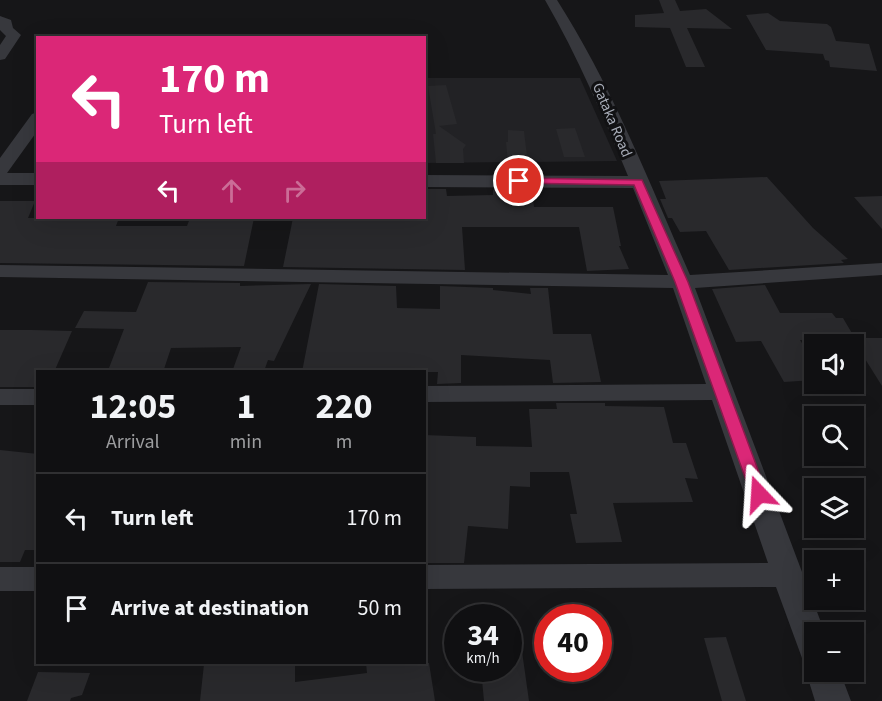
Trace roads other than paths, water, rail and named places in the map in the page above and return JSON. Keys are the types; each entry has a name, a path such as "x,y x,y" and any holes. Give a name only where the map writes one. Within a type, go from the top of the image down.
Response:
{"street":[{"name":"Gataka Road","path":"551,0 573,36 602,93 682,282 805,622"},
{"path":"0,20 6,23 6,29 14,35 0,56"},
{"path":"0,171 36,120"},
{"path":"0,179 36,179"},
{"path":"426,181 638,182"},
{"path":"0,271 682,282 879,274"},
{"path":"426,394 722,392"},
{"path":"0,397 36,397"},
{"path":"426,577 789,575"},
{"path":"0,579 36,579"},
{"path":"826,682 833,701"}]}
